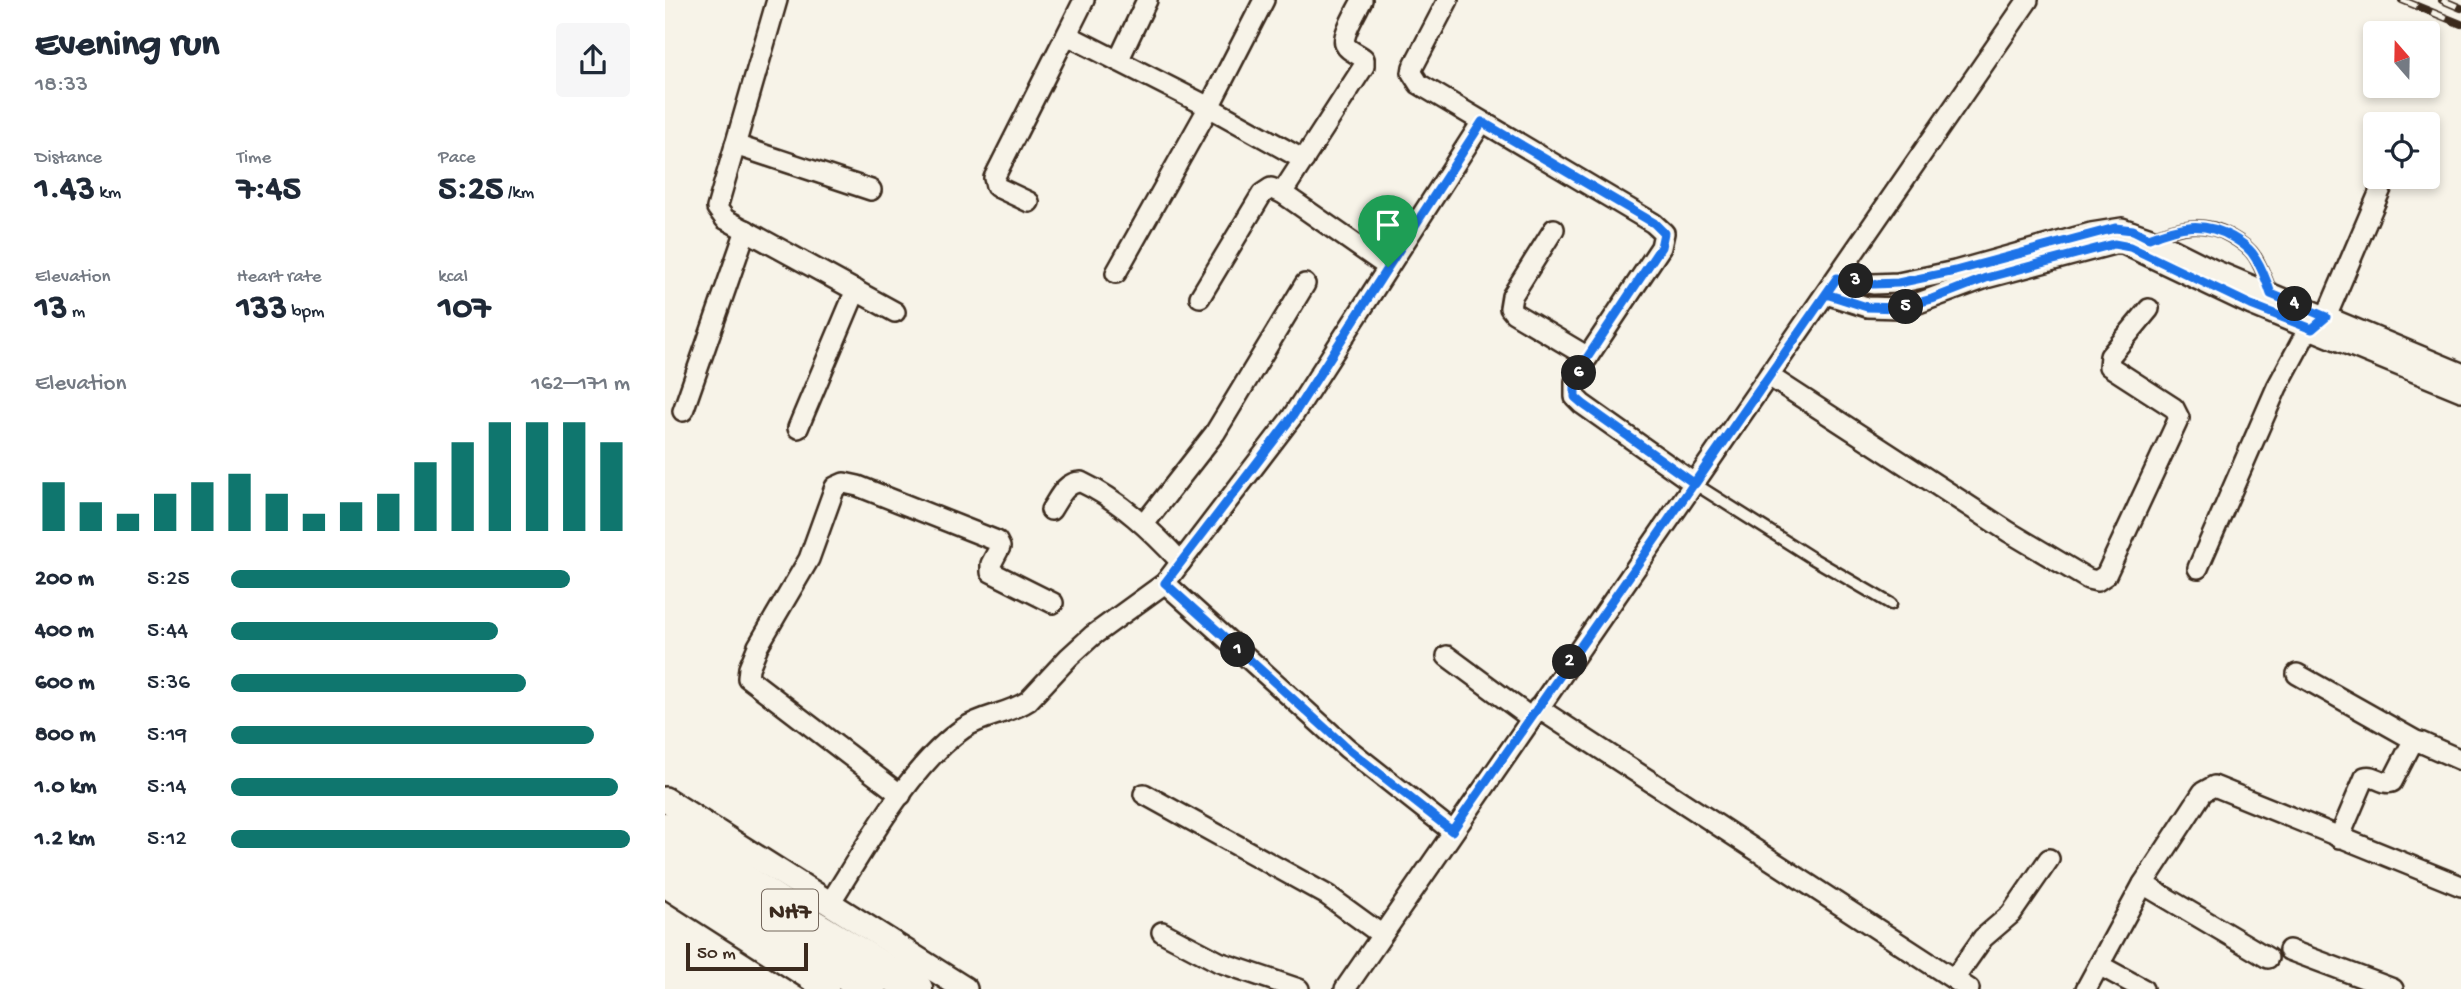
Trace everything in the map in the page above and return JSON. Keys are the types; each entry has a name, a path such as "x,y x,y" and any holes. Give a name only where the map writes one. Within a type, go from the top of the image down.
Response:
{"highway":[{"name":"NH7","path":"665,829 813,926 916,989"},
{"name":"NH7","path":"665,861 870,989"}],"street":[{"path":"777,0 717,208 725,219 895,312"},
{"path":"1029,201 996,186 995,178 1084,0"},
{"path":"1118,61 1147,0"},
{"path":"1116,273 1209,107 1264,0"},
{"path":"1282,193 1364,66 1364,59 1347,47 1344,38 1362,0"},
{"path":"1448,0 1413,67 1412,73 1419,83 1654,223 1664,233 1661,247 1588,357 1575,381 1575,397 1695,484"},
{"path":"1345,989 2028,0"},
{"path":"1065,38 1074,37 1304,160"},
{"path":"830,903 901,795 955,735 981,719 1028,702 1091,636 1165,583 1292,417 1482,122"},
{"path":"735,145 871,190"},
{"path":"1200,297 1262,194 1271,188 1388,267"},
{"path":"2198,568 2277,387 2297,348 2319,323 2380,189"},
{"path":"1554,229 1512,296 1510,307 1514,313 1588,357"},
{"path":"684,411 746,230"},
{"path":"1831,286 1867,307 1899,308 1932,299 1986,278 2114,244 2121,236"},
{"path":"2121,236 2251,305 2319,323 2461,373"},
{"path":"2121,236 2149,238 2271,294 2319,323 2461,391"},
{"path":"1144,524 1215,433 1305,284"},
{"path":"798,428 856,290"},
{"path":"1769,376 2009,532 2088,579 2097,581 2106,575 2179,418 2174,408 2109,366 2110,356 2149,309"},
{"path":"1051,510 1067,486 1081,482 1120,504 1181,562"},
{"path":"901,795 748,678 758,646 806,564 835,487 844,483 857,486 997,541 1000,547 991,564 991,572 1053,603"},
{"path":"1165,583 1347,748 1452,831"},
{"path":"1447,656 1961,984 1983,938 2011,914 2049,859"},
{"path":"2297,674 2416,741 2461,760"},
{"path":"2339,838 2365,778 2371,776 2385,783 2392,782 2410,745 2416,741"},
{"path":"2086,989 2143,884 2203,792 2214,786 2461,886"},
{"path":"1144,794 1327,895 1382,935"},
{"path":"665,799 965,989"},
{"path":"2143,884 2268,958"},
{"path":"665,885 827,989"},
{"path":"1163,932 1219,962 1299,989"},
{"path":"2289,950 2393,989"},
{"path":"2099,965 2143,989"}],"lane":[{"path":"2149,238 2179,227 2194,225 2222,231 2251,251 2271,294"},
{"path":"1695,484 1891,604"}],"railway":[{"path":"2402,0 2461,24"},
{"path":"2442,0 2461,8"}],"route":[{"path":"1388,267 1292,417 1165,583 1381,778 1452,831 1695,484 1837,278 1873,284 1898,283 1955,271 2115,228 2133,230 2149,238 2179,227 2194,225 2222,231 2251,251 2271,294 2326,317 2312,329 2251,305 2123,244 2114,244 1986,278 1932,299 1899,308 1867,307 1826,294 1695,484 1583,404 1575,397 1573,387 1583,364 1661,247 1664,233 1654,223 1482,122 1438,194 1388,267"}]}
